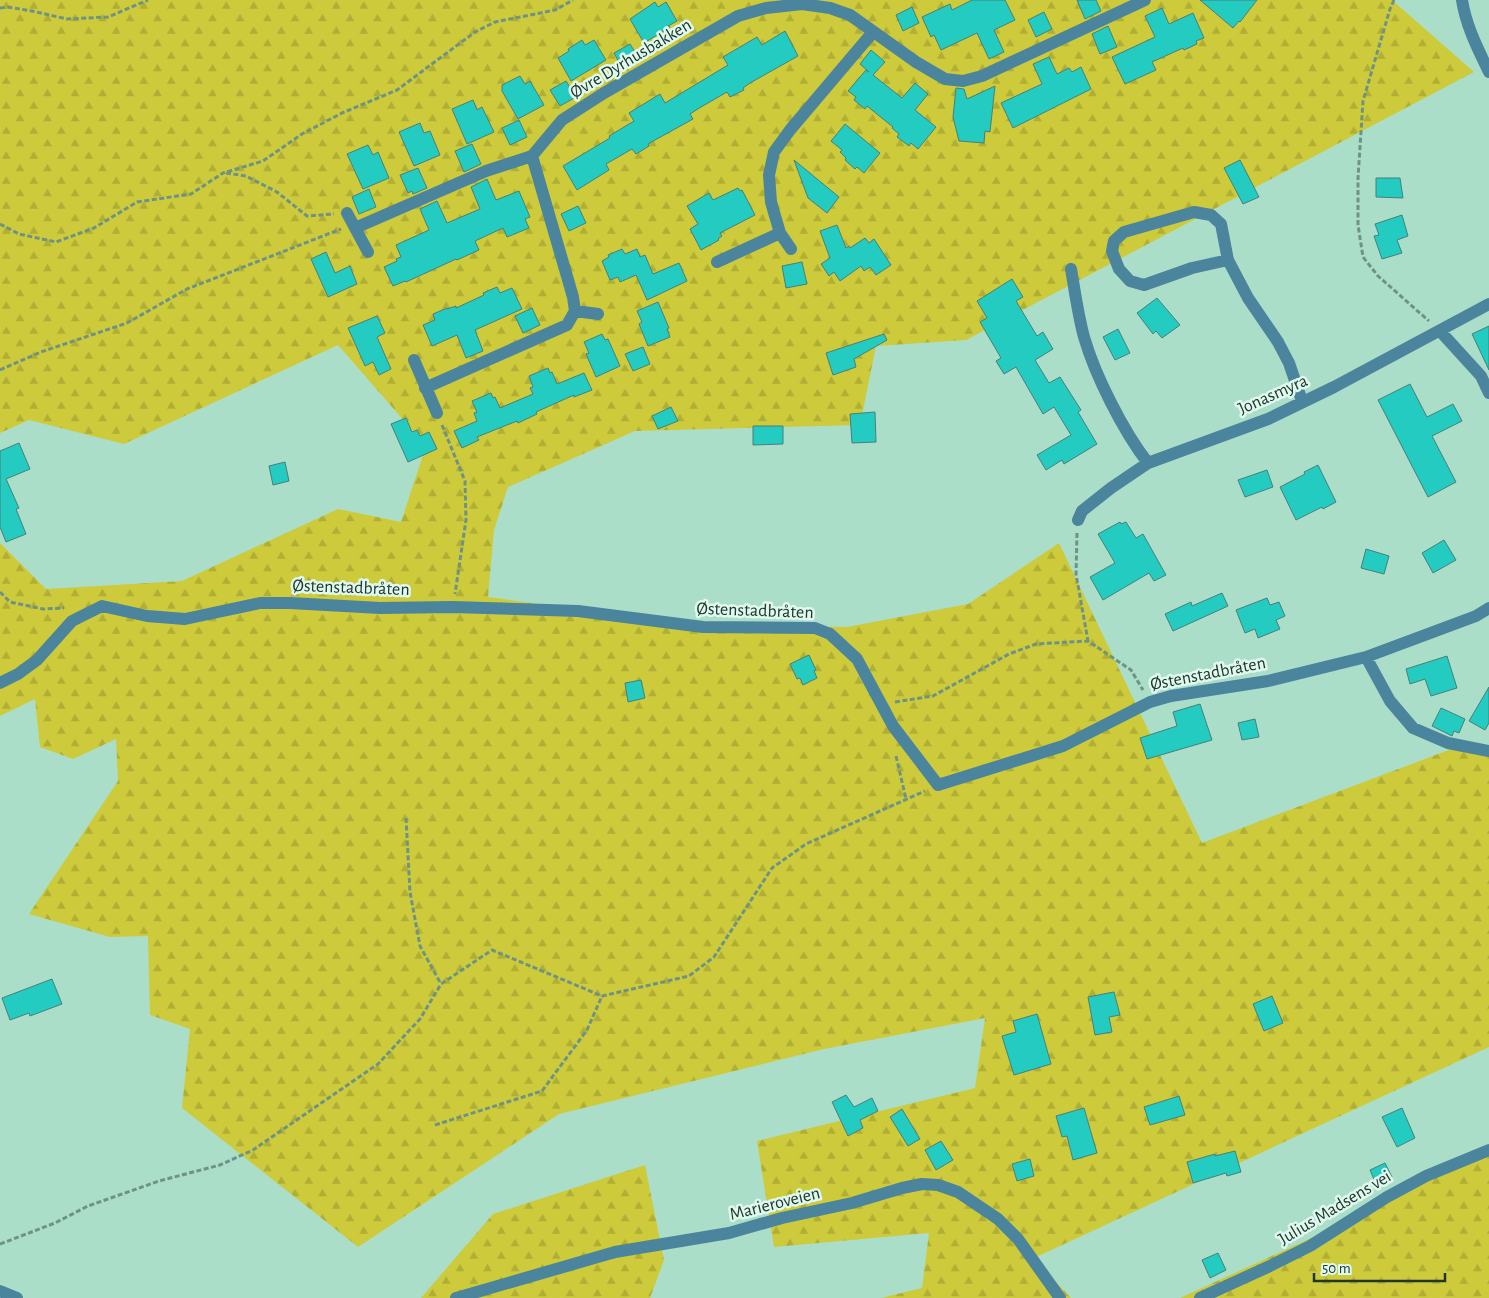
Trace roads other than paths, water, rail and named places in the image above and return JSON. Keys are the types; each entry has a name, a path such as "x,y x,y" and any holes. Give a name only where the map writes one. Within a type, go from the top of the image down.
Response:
{"street":[{"name":"Øvre Dyrhusbakken","path":"532,156 562,120 604,93 738,16 766,8 802,4 830,8 850,15 916,62 946,78 963,81 982,76 1144,0"},
{"path":"1462,0 1473,40 1489,72"},
{"path":"791,249 780,233 771,202 768,175 774,152 873,32"},
{"path":"368,252 352,222 486,171 532,156 571,289 575,311 567,325 425,388"},
{"path":"1228,260 1192,268 1144,285 1130,281 1119,270 1112,251 1114,241 1124,232 1194,212 1211,215 1221,224 1228,260 1248,298 1278,342 1289,363 1302,401"},
{"path":"717,262 780,233"},
{"path":"1071,269 1084,338 1094,366 1121,420 1148,463"},
{"name":"Jonasmyra","path":"1078,520 1082,511 1111,488 1148,463 1268,419 1334,387 1489,304"},
{"path":"575,311 598,314"},
{"path":"1440,331 1481,376 1489,393"},
{"path":"414,360 437,413"},
{"name":"Østenstadbråten","path":"0,683 18,674 37,660 72,621 102,606 147,616 185,620 260,603 290,602 380,608 453,607 578,611 703,627 815,628 830,634 857,659 893,726 938,785 1063,746 1150,702 1171,696 1268,681 1366,657 1476,616 1489,608"},
{"path":"1366,657 1390,701 1413,728 1448,743 1489,751"},
{"name":"Julius Madsens vei","path":"1200,1298 1310,1246 1387,1197 1426,1176 1489,1150"},
{"name":"Marieroveien","path":"456,1298 615,1252 728,1233 782,1218 852,1203 902,1188 930,1184 946,1187 969,1198 1009,1229 1028,1251 1060,1298"},
{"path":"0,1291 16,1298"}]}
